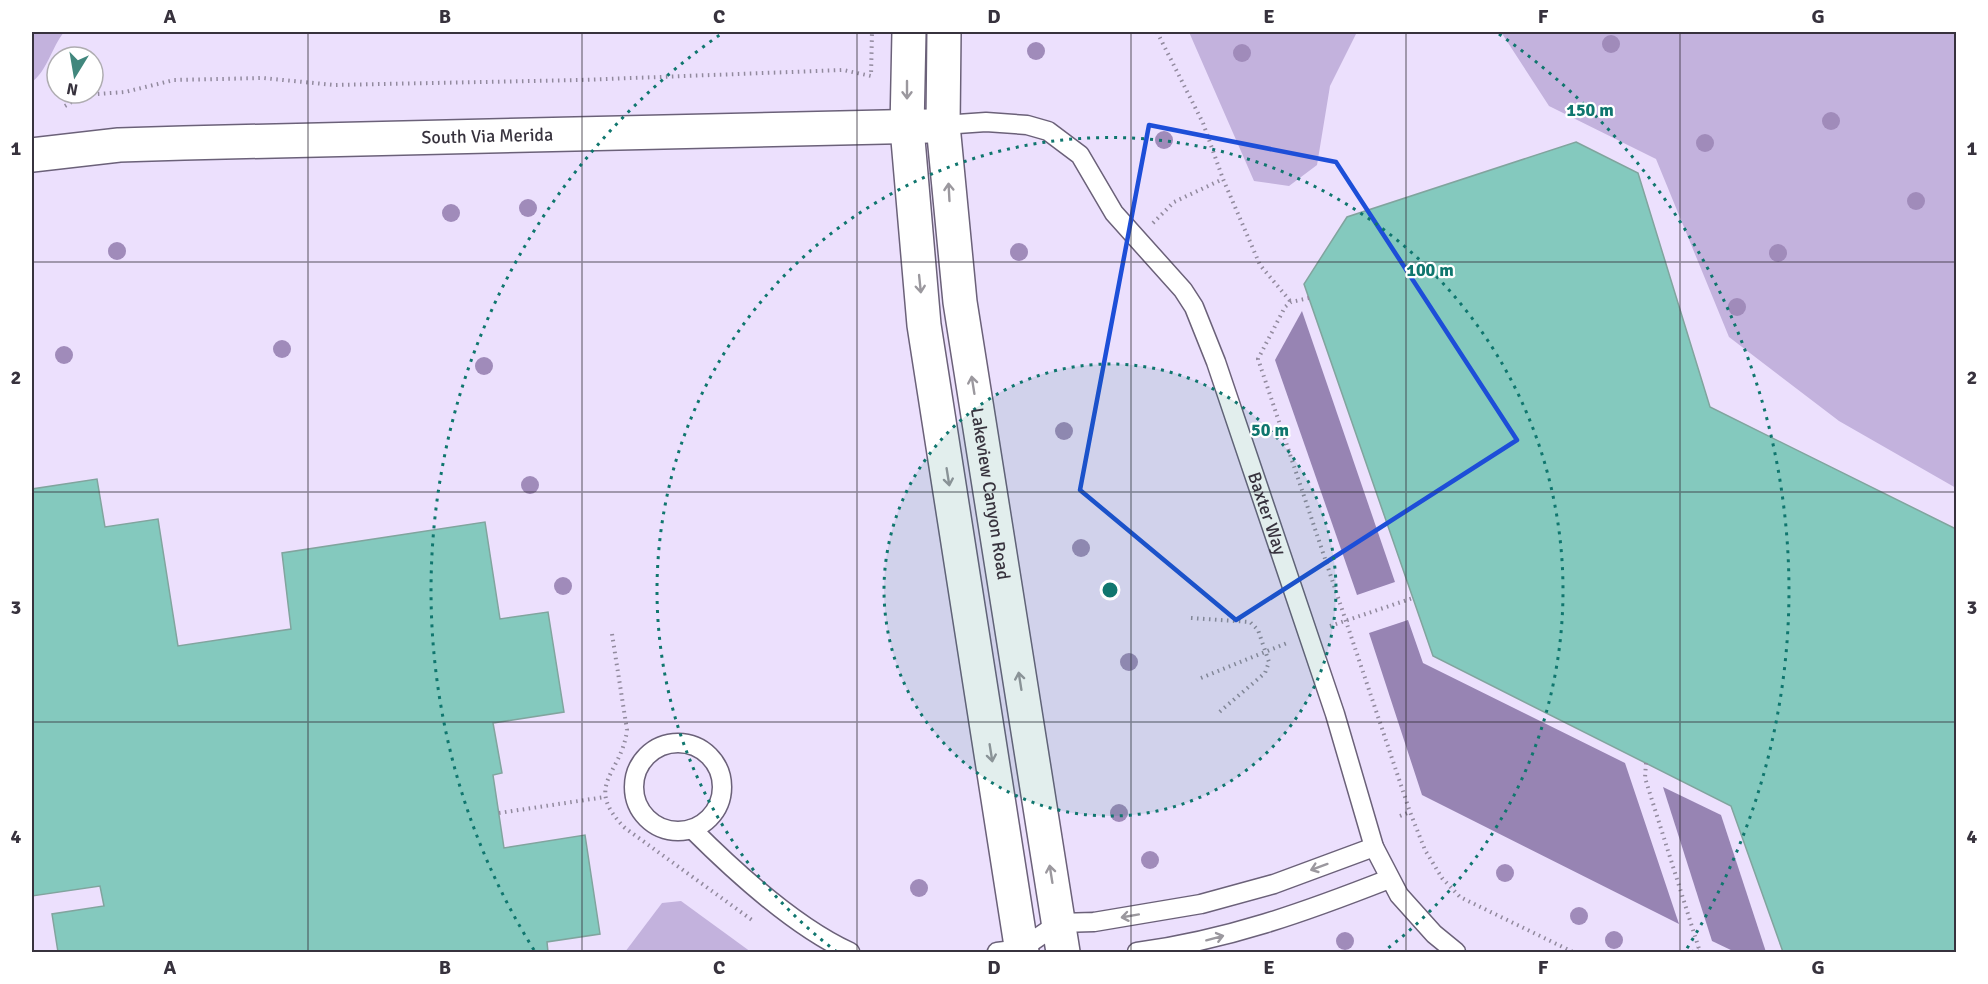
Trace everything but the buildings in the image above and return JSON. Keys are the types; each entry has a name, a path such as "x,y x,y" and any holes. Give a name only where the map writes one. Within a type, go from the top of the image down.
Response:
{"street":[{"path":"909,32 907,128 924,325 1019,952"},
{"name":"Lakeview Canyon Road","path":"944,32 944,125 960,302 1061,938"},
{"name":"South Via Merida","path":"32,154 119,145 195,142 907,128 944,125"}],"lane":[{"name":"Baxter Way","path":"944,125 997,122 1027,125 1048,131 1080,155 1114,213 1183,290 1194,307 1216,362 1335,714 1374,847 1389,879 1410,908 1456,952"},
{"path":"673,742 687,743 701,748 712,758 723,784 721,799 715,812 705,822 692,829 677,831 663,828 650,821 640,810 634,796 633,782 638,767 646,755 658,747 673,742"},
{"path":"692,829 750,884 834,945 850,952"},
{"path":"1019,952 1061,938 1094,922 1201,904 1274,884 1374,847"},
{"path":"1137,952 1190,945 1291,917 1389,879"}],"path":[{"path":"65,106 83,94 125,92 174,80 263,78 334,85 592,80 843,70 871,76 872,32"},
{"path":"1157,32 1203,123 1223,178 1260,265 1291,302"},
{"path":"1136,240 1174,202 1223,178"},
{"path":"1309,298 1291,302 1258,359 1410,812 1425,850 1442,878 1460,897 1573,952"},
{"path":"1191,618 1250,622 1258,630 1269,662 1265,673 1217,714"},
{"path":"612,634 627,730 625,745 605,782 605,797 610,813 625,828 758,925"},
{"path":"1201,678 1252,655"},
{"path":"1646,763 1645,778 1699,950 1694,952"},
{"path":"499,813 605,797"},
{"path":"1400,816 1410,812"}],"highlighted area":[{"path":"1149,125 1336,162 1517,440 1236,620 1080,490"}],"shaded area":[{"path":"32,32 64,32 56,45 45,45 45,67 32,82"},
{"path":"1189,32 1357,32 1330,86 1317,165 1289,186 1254,181"},
{"path":"1501,32 1956,32 1956,488 1839,421 1729,337 1656,159 1549,106"},
{"path":"1302,311 1395,582 1357,595 1275,360"},
{"path":"1408,620 1423,663 1625,763 1679,924 1422,795 1369,633"},
{"path":"1663,787 1721,815 1766,952 1735,952 1712,941"},
{"path":"681,901 751,952 625,952 662,903"}]}
